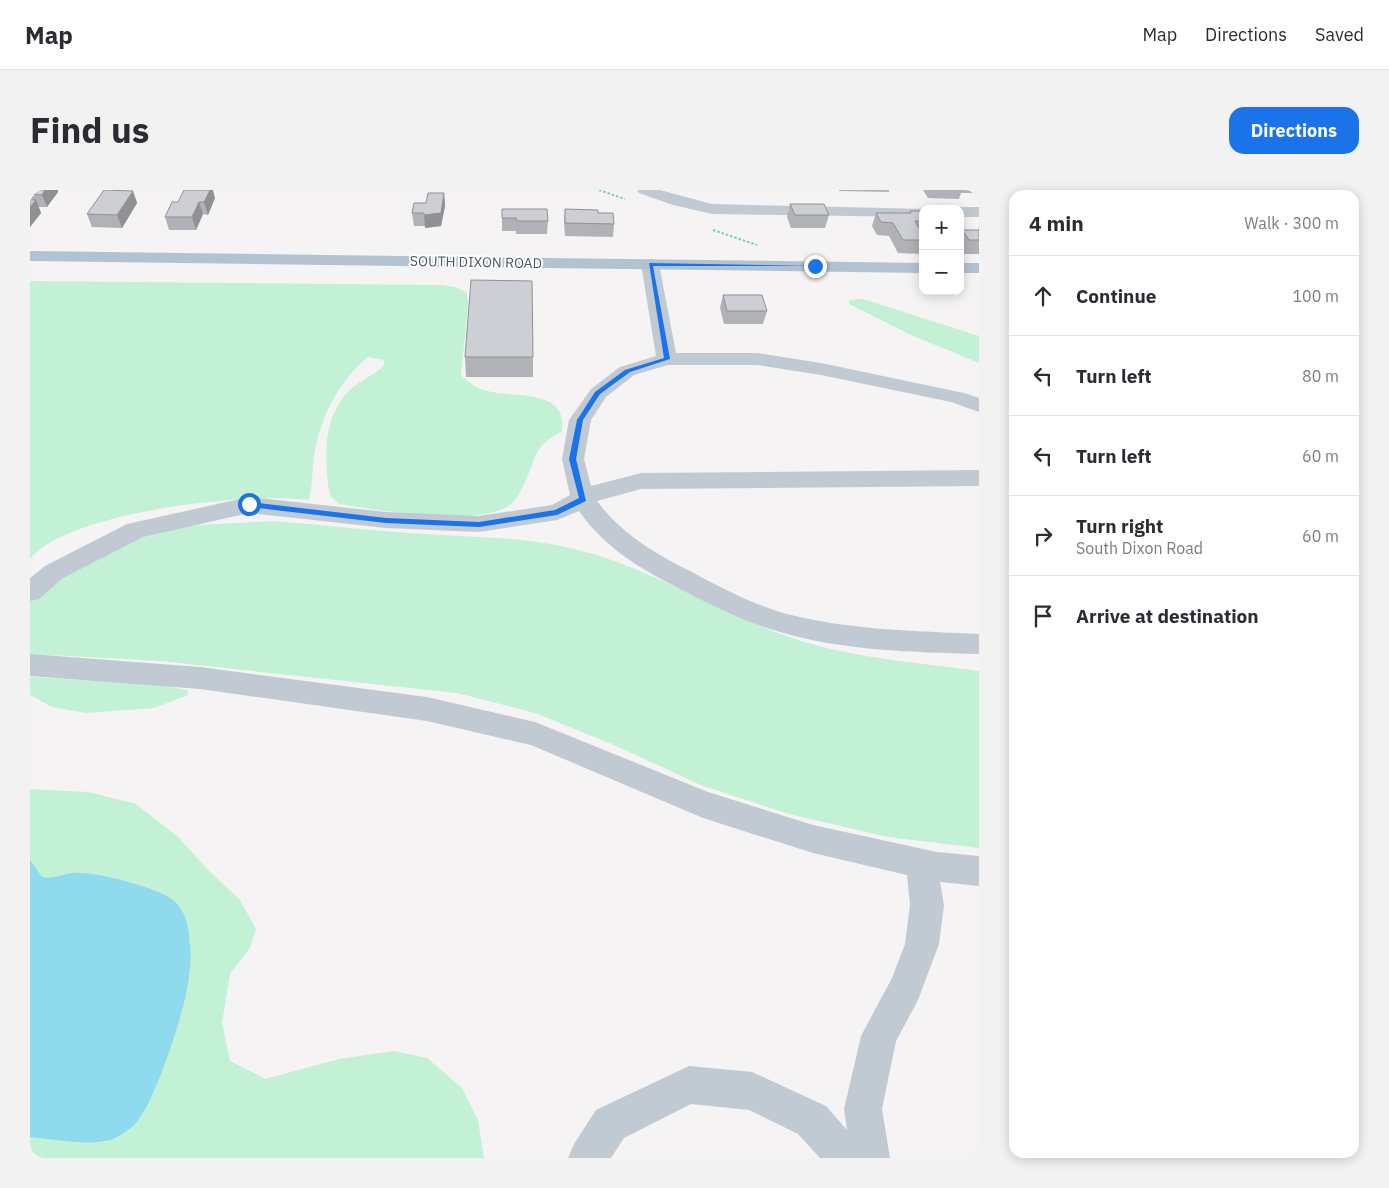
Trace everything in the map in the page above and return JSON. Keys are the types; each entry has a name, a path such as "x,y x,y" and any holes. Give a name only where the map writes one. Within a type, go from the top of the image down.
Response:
{"main road":[{"name":"SOUTH DIXON ROAD","path":"30,256 919,268"},
{"path":"964,268 979,268"}],"lane":[{"path":"645,190 679,202 712,209 919,212"},
{"path":"964,212 979,212"},
{"path":"650,264 667,359"},
{"path":"979,406 956,397 821,369 757,359 667,359 628,371 598,393 580,420 573,459 583,499 598,520 642,558 714,595 782,623 834,633 902,641 979,644"},
{"path":"30,592 54,572 136,530 249,504 386,520 479,524 557,512 596,492 641,481 979,478"},
{"path":"30,665 200,678 427,709 535,734 703,804 813,839 921,863 979,872"},
{"path":"870,1158 863,1109 879,1036 906,988 922,944 927,905 921,863"},
{"path":"588,1158 610,1124 689,1085 752,1091 812,1120 846,1158"}],"green space":[{"path":"30,281 441,285 456,287 467,293 468,306 461,375 467,381 483,390 525,395 548,401 557,408 562,417 562,431 545,442 539,449 525,483 516,498 511,504 497,511 478,515 428,515 339,504 331,496 329,488 326,463 328,434 333,416 346,393 384,366 384,360 368,357 349,376 327,411 315,450 309,500 282,498 205,502 119,517 81,528 50,542 30,559"},
{"path":"863,299 979,336 979,363 911,335 849,304 849,300"},
{"path":"274,521 552,544 631,567 748,621 808,643 871,657 979,671 979,848 888,837 789,814 703,786 614,745 535,713 457,693 160,661 30,654 30,599 55,577 145,533 199,525"},
{"path":"30,677 155,684 187,690 188,695 154,708 86,713 52,707 30,695"},
{"path":"30,789 88,792 136,804 178,837 209,871 240,900 256,929 250,948 230,974 222,1023 230,1061 265,1079 339,1059 394,1051 427,1058 462,1088 478,1120 484,1158 30,1158"}],"water":[{"path":"30,860 42,877 54,877 71,873 93,874 136,884 161,893 180,907 186,919 191,951 190,970 183,1007 165,1065 140,1118 130,1129 110,1140 81,1142 30,1137"}],"building":[{"path":"30,190 45,190 42,195 30,194"},
{"path":"104,190 133,191 117,215 87,214"},
{"path":"184,190 210,190 204,202 199,202 192,217 165,217 172,202 178,202"},
{"path":"428,193 444,193 441,213 424,215 424,213 412,213 414,203 426,203"},
{"path":"30,200 36,200 30,207"},
{"path":"790,204 824,204 829,215 795,215"},
{"path":"502,209 547,209 548,221 517,221 516,218 502,218"},
{"path":"565,209 598,210 598,213 613,213 614,224 565,223"},
{"path":"910,211 919,211 919,221 915,221 919,228 919,240 903,240 893,223 881,222 876,213 911,213"},
{"path":"964,230 979,230 979,240 969,240"},
{"path":"471,280 532,281 533,357 465,357"},
{"path":"723,295 762,295 767,311 727,311"}],"route":[{"path":"249,504 386,520 479,524 557,512 583,499 573,459 580,420 598,393 628,371 667,359 650,264 815,266"}]}
